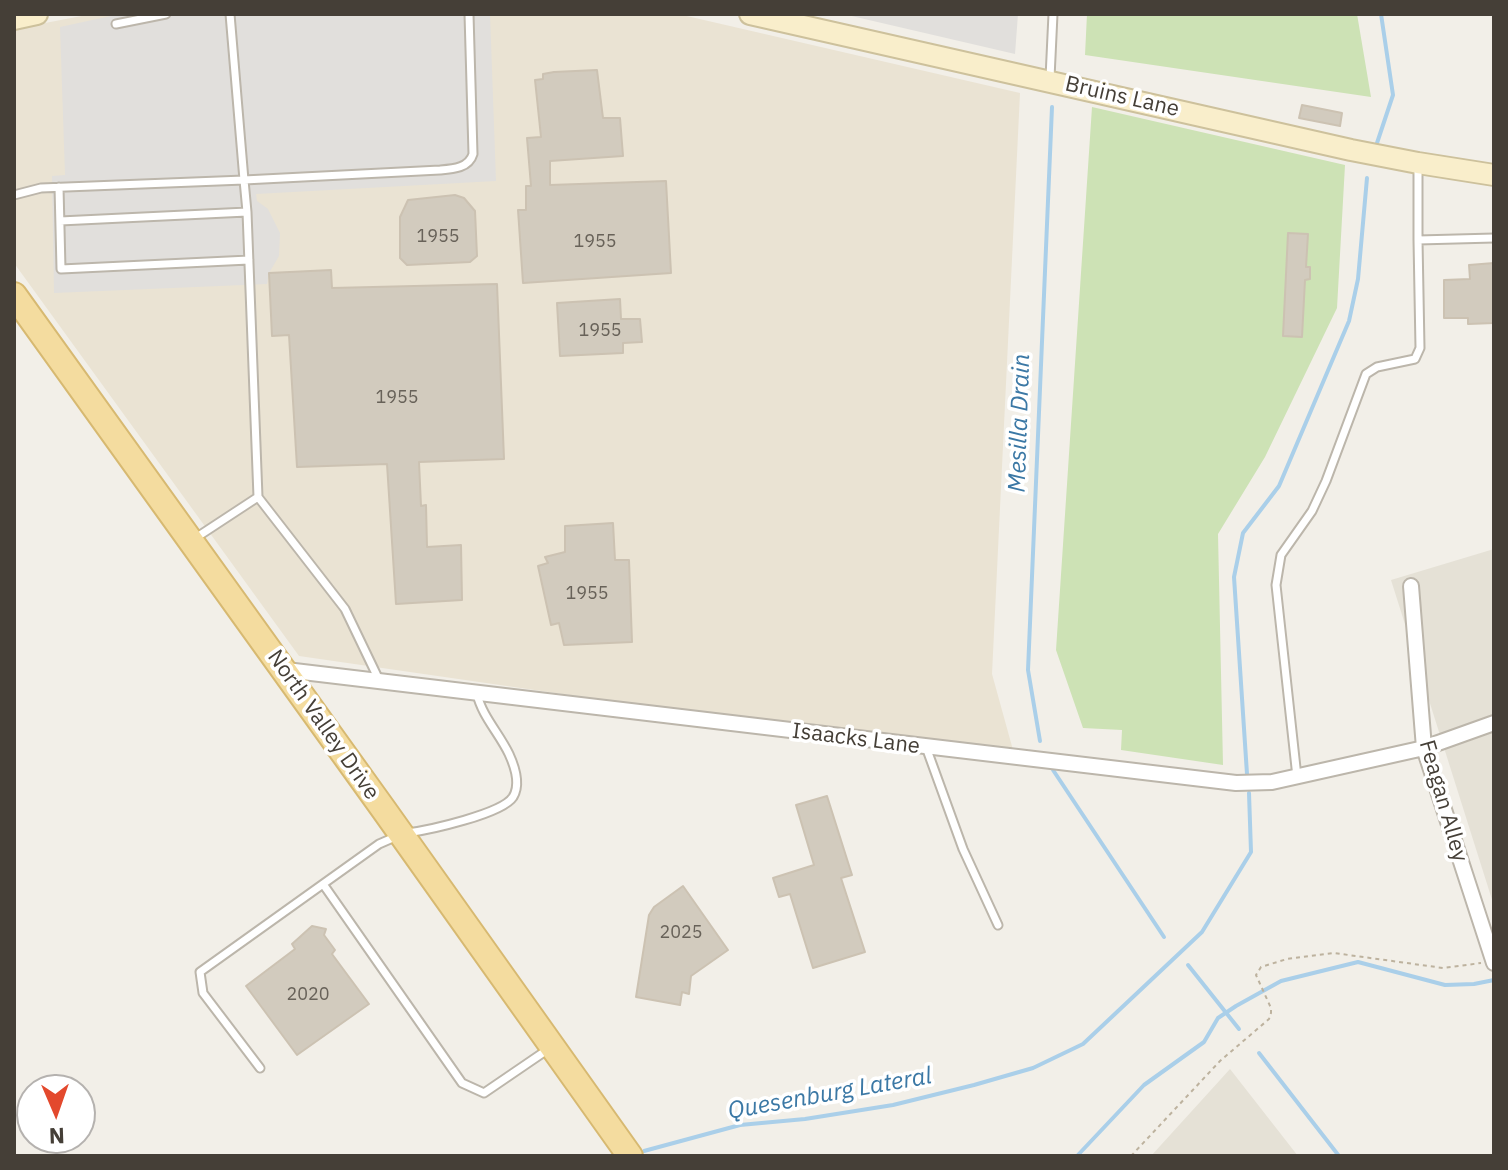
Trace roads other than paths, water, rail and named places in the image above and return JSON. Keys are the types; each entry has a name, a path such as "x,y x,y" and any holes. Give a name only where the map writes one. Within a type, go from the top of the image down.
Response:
{"main road":[{"name":"North Valley Drive","path":"14,295 286,670 630,1156"}],"street":[{"path":"14,19 35,14"},
{"name":"Bruins Lane","path":"750,14 1418,163 1494,175"},
{"name":"Feagan Alley","path":"1411,586 1424,748 1494,961"},
{"name":"Isaacks Lane","path":"286,670 1223,782 1272,782 1297,777 1424,748 1494,723"}],"lane":[{"path":"116,24 166,14"},
{"path":"230,14 247,212 258,497 345,609 380,682"},
{"path":"14,195 30,189 59,187 440,170 467,164 473,154 469,14"},
{"path":"1049,81 1053,14"},
{"path":"1297,777 1276,585 1281,555 1312,511 1366,374 1377,367 1415,359 1420,348 1418,163"},
{"path":"59,187 61,269 249,260"},
{"path":"60,221 247,212"},
{"path":"1418,240 1494,238"},
{"path":"192,541 258,497"},
{"path":"260,1068 203,993 200,972 379,844 400,834 470,819 497,809 512,799 517,785 511,759 480,706 477,693"},
{"path":"926,747 963,849 998,925"},
{"path":"323,884 462,1083 484,1093 553,1047"}],"waterway":[{"name":"Quesenburg Lateral","path":"1377,143 1393,95 1381,14"},
{"name":"Mesilla Drain","path":"1040,741 1028,670 1052,107"},
{"name":"Quesenburg Lateral","path":"1247,774 1234,577 1243,533 1279,486 1349,321 1358,279 1367,178"},
{"name":"Mesilla Drain","path":"1053,770 1164,937"},
{"name":"Quesenburg Lateral","path":"644,1151 740,1125 805,1119 893,1105 1033,1068 1083,1044 1202,932 1251,852 1249,793"},
{"path":"1077,1156 1144,1085 1204,1042 1218,1018 1281,981 1358,962 1445,985 1494,980"},
{"name":"Mesilla Drain","path":"1188,965 1239,1029"},
{"name":"Mesilla Drain","path":"1259,1053 1339,1156"}]}
